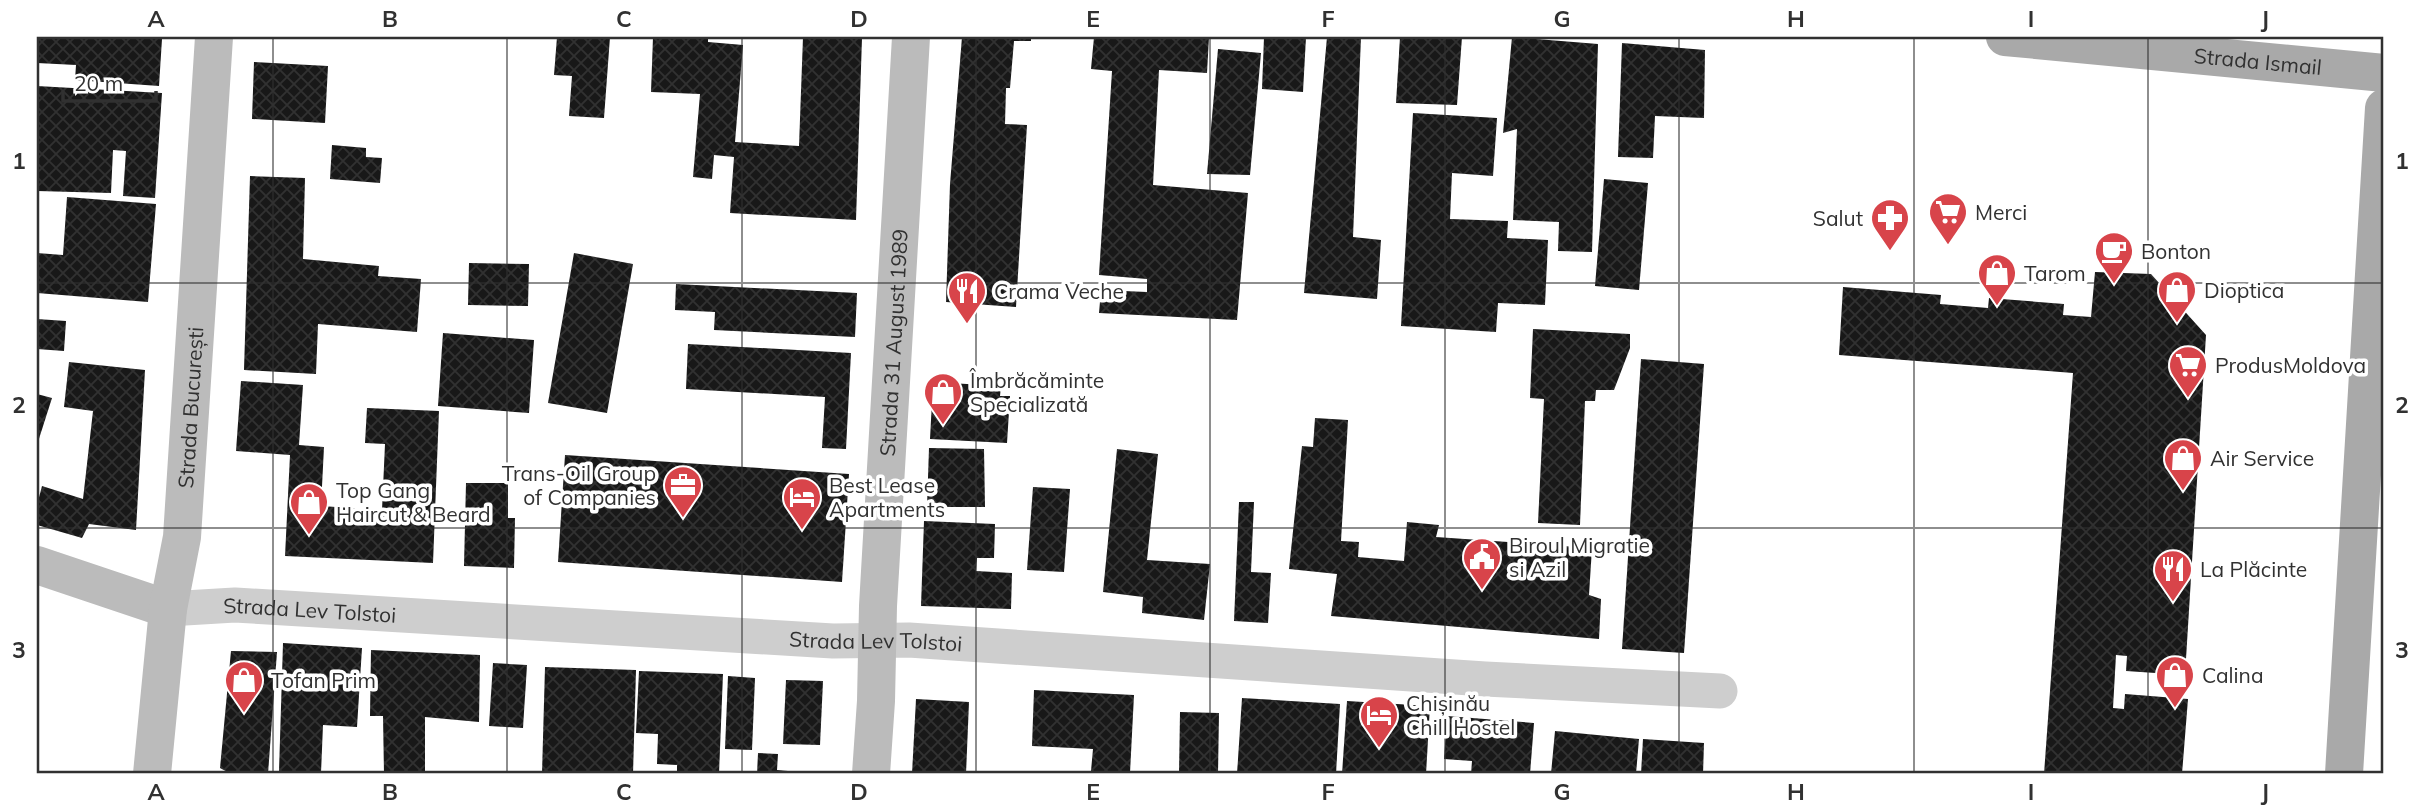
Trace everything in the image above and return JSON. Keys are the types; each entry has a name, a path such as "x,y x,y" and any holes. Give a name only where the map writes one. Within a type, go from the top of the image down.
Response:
{"main road":[{"name":"Strada București","path":"152,774 168,609 182,537 214,37"},
{"name":"Strada 31 August 1989","path":"871,774 911,37"},
{"name":"Strada Ismail","path":"2005,37 2384,73"},
{"path":"2344,774 2384,108"},
{"name":"Strada Lev Tolstoi","path":"37,565 168,609"}],"street":[{"name":"Strada Lev Tolstoi","path":"168,609 235,605 819,640 909,640 1485,679 1720,691"}],"building":[{"path":"37,37 162,39 159,86 75,80 76,65 37,63"},
{"path":"557,37 610,37 604,118 569,116 572,76 554,75"},
{"path":"653,37 708,37 708,42 743,45 735,142 799,146 803,37 862,38 856,220 730,213 734,157 714,155 712,179 693,177 700,94 651,92"},
{"path":"962,37 1031,37 1031,41 1014,41 1010,88 1006,88 1005,124 1027,125 1016,307 946,302 950,184"},
{"path":"1094,37 1209,37 1207,73 1159,70 1153,185 1248,193 1237,320 1099,313 1101,290 1147,292 1147,279 1099,275 1112,71 1091,69"},
{"path":"1264,37 1306,37 1303,92 1262,89"},
{"path":"1327,37 1361,37 1353,237 1381,240 1377,299 1304,293"},
{"path":"1400,37 1462,37 1457,105 1396,103"},
{"path":"1512,37 1598,44 1592,252 1558,251 1559,222 1513,220 1517,129 1503,133"},
{"path":"1622,43 1705,50 1704,118 1655,116 1653,158 1618,157"},
{"path":"1218,49 1261,53 1250,175 1207,174"},
{"path":"254,62 328,66 325,123 252,119"},
{"path":"37,86 162,93 155,198 123,196 126,151 113,150 111,193 37,191"},
{"path":"1413,113 1497,118 1493,176 1452,173 1450,219 1508,221 1507,238 1548,240 1545,305 1498,303 1496,332 1401,326"},
{"path":"332,145 366,148 366,157 382,158 380,183 330,179"},
{"path":"250,176 305,178 303,259 379,266 378,276 421,279 417,332 318,324 316,374 244,370"},
{"path":"1604,179 1648,183 1639,290 1595,286"},
{"path":"67,197 156,204 148,302 37,293 37,253 63,255"},
{"path":"574,253 633,264 607,413 548,403"},
{"path":"469,263 529,264 528,306 468,305"},
{"path":"2095,272 2151,274 2206,335 2185,675 2126,671 2127,656 2116,655 2113,708 2124,709 2125,694 2188,699 2182,774 2044,774 2073,373 1839,355 1843,287 1941,295 1940,304 1988,308 1989,298 2064,304 2063,315 2091,317"},
{"path":"676,284 857,293 855,337 714,330 715,312 675,310"},
{"path":"37,319 66,321 64,351 37,349"},
{"path":"1533,329 1630,334 1630,348 1614,390 1596,390 1595,401 1585,401 1580,525 1538,523 1544,399 1530,398"},
{"path":"443,333 534,340 529,413 438,406"},
{"path":"688,344 851,353 846,449 822,448 825,397 686,389"},
{"path":"1641,359 1704,364 1684,653 1622,649"},
{"path":"69,362 145,370 136,530 89,524 82,538 37,525 37,505 42,486 83,499 93,411 64,407"},
{"path":"241,381 303,385 299,445 324,447 321,506 382,510 385,444 365,443 367,408 439,411 433,563 285,556 290,455 236,451"},
{"path":"933,382 1001,386 1000,396 1010,396 1007,443 930,439"},
{"path":"37,394 52,398 37,445"},
{"path":"1315,418 1348,420 1341,541 1359,542 1358,557 1404,561 1407,522 1439,525 1436,537 1592,548 1589,595 1601,599 1599,639 1331,616 1337,574 1289,569 1302,446 1313,447"},
{"path":"929,448 984,449 985,507 927,507"},
{"path":"1117,449 1158,454 1147,560 1210,564 1204,620 1142,613 1143,597 1103,592"},
{"path":"565,455 849,474 842,582 558,562"},
{"path":"466,483 508,483 508,518 515,518 514,568 464,566"},
{"path":"1033,487 1070,489 1064,572 1027,570"},
{"path":"1239,502 1254,502 1251,572 1271,573 1268,623 1234,621"},
{"path":"924,521 995,524 994,558 977,558 976,571 1012,573 1011,609 921,606"},
{"path":"283,643 362,648 357,727 323,725 321,773 279,771"},
{"path":"371,650 480,655 479,722 425,717 425,774 384,774 383,716 370,716"},
{"path":"231,651 277,652 268,774 231,774 220,768"},
{"path":"493,663 527,665 523,728 489,726"},
{"path":"545,667 636,670 633,774 542,774"},
{"path":"639,671 723,674 719,774 677,774 677,765 657,764 658,734 636,733"},
{"path":"728,676 755,678 752,750 725,749"},
{"path":"786,680 823,681 820,745 783,744"},
{"path":"1034,690 1134,695 1130,773 1091,771 1093,749 1032,746"},
{"path":"1242,698 1340,704 1336,774 1237,774"},
{"path":"916,699 969,702 966,774 912,774"},
{"path":"1347,701 1430,706 1426,774 1342,774"},
{"path":"1180,712 1219,713 1218,774 1179,774"},
{"path":"1447,716 1534,723 1530,774 1471,774 1472,761 1444,759"},
{"path":"1555,731 1639,739 1636,774 1551,774"},
{"path":"1643,739 1704,743 1703,774 1641,774"},
{"path":"758,753 778,754 777,770 788,771 788,774 757,774"}],"place":[{"name":"Merci","path":"1948,246"},
{"name":"Salut","path":"1890,252"},
{"name":"Bonton","path":"2114,285"},
{"name":"Tarom","path":"1997,307"},
{"name":"Dioptica","path":"2177,324"},
{"name":"Crama Veche","path":"967,325"},
{"name":"ProdusMoldova","path":"2188,399"},
{"name":"Îmbrăcăminte Specializată","path":"943,426"},
{"name":"Air Service","path":"2183,492"},
{"name":"Trans-Oil Group of Companies","path":"683,519"},
{"name":"Best Lease Apartments","path":"802,531"},
{"name":"Top Gang Haircut & Beard","path":"309,536"},
{"name":"Biroul Migratie si Azil","path":"1482,591"},
{"name":"La Plăcinte","path":"2173,603"},
{"name":"Calina","path":"2175,709"},
{"name":"Tofan Prim","path":"244,714"},
{"name":"Chișinău Chill Hostel","path":"1379,749"}]}
